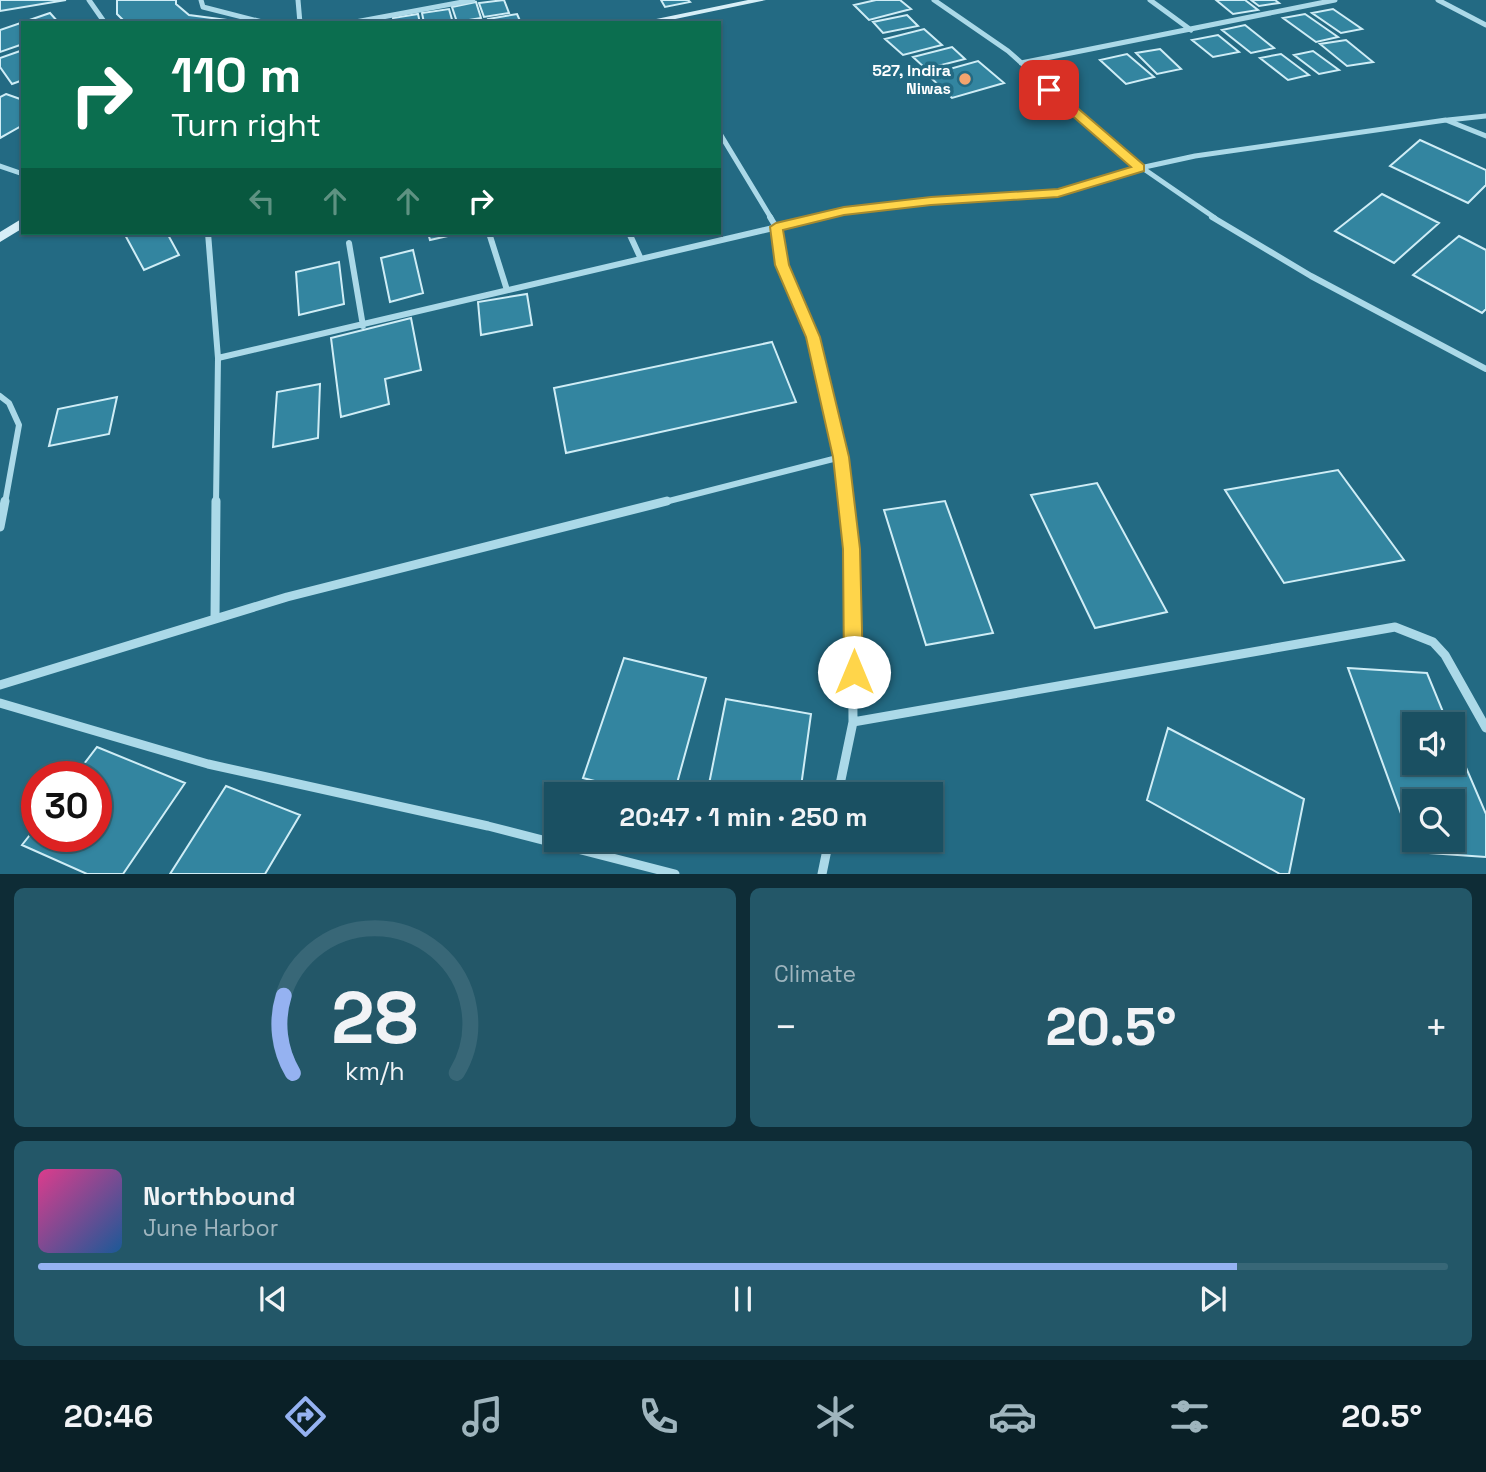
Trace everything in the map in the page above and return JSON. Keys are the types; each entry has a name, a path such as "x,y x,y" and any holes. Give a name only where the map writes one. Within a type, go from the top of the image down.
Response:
{"street":[{"path":"89,0 105,21"},
{"path":"201,0 202,7 258,21"},
{"path":"298,0 300,21"},
{"path":"361,21 473,0"},
{"path":"650,21 737,2 762,0"},
{"path":"934,0 1010,52 1140,168 1240,235 1356,302 1486,369"},
{"path":"1150,0 1191,30"},
{"path":"1021,63 1335,0"},
{"path":"1438,0 1486,24"},
{"path":"218,358 844,211 931,201 1058,193 1140,168 1271,144 1486,116"},
{"path":"1446,120 1486,136"},
{"path":"721,135 776,227 782,265 813,337 841,457 852,549 853,722 840,782"},
{"path":"0,166 21,173"},
{"path":"0,238 21,223"},
{"path":"208,235 218,358 215,619"},
{"path":"489,235 507,290"},
{"path":"630,235 640,257"},
{"path":"349,243 363,326"},
{"path":"0,396 9,403 19,425 0,527"},
{"path":"0,685 287,597 841,457"},
{"path":"853,722 1395,627 1433,642 1445,655 1486,728"},
{"path":"0,703 208,764 488,826 675,873"},
{"path":"822,873 826,852"}],"building":[{"path":"0,0 66,0 0,11"},
{"path":"117,0 176,0 176,4 189,15 235,21 124,21 117,14"},
{"path":"504,0 509,13 484,17 479,3"},
{"path":"661,0 688,0 690,2 665,7"},
{"path":"876,0 900,0 911,9 869,20 854,5"},
{"path":"1216,0 1245,0 1258,10 1233,14"},
{"path":"1251,0 1275,0 1279,3 1259,6"},
{"path":"476,2 481,18 457,21 452,7"},
{"path":"449,9 452,21 424,21 422,13"},
{"path":"1333,9 1362,29 1341,33 1312,13"},
{"path":"50,13 57,21 26,21"},
{"path":"418,14 420,21 394,21 393,18"},
{"path":"517,14 520,21 488,21"},
{"path":"1305,14 1338,37 1316,42 1283,18"},
{"path":"907,15 918,26 883,33 873,22"},
{"path":"21,23 21,45 0,52 0,30"},
{"path":"1245,25 1274,48 1251,53 1222,30"},
{"path":"924,29 942,45 903,55 885,39"},
{"path":"1218,35 1239,52 1213,57 1192,40"},
{"path":"1346,40 1373,62 1347,66 1320,44"},
{"path":"952,47 965,59 926,69 913,57"},
{"path":"1160,49 1181,69 1157,74 1136,53"},
{"path":"21,51 21,81 12,84 0,67 0,58"},
{"path":"1313,51 1339,70 1319,74 1294,55"},
{"path":"1127,54 1154,77 1126,84 1100,60"},
{"path":"1281,54 1309,75 1288,80 1260,58"},
{"name":"527, Indira Niwas","path":"978,61 1004,83 952,98 928,75"},
{"path":"6,94 21,99 21,126 0,138 0,97"},
{"path":"1420,140 1486,170 1486,185 1468,203 1390,166"},
{"path":"1382,194 1439,223 1394,263 1335,231"},
{"path":"125,235 168,235 179,255 144,270"},
{"path":"429,235 452,235 430,240"},
{"path":"1459,236 1486,250 1486,309 1482,313 1413,275"},
{"path":"413,250 423,293 390,302 381,258"},
{"path":"339,262 344,304 299,315 296,272"},
{"path":"527,294 532,325 481,335 478,302"},
{"path":"411,318 421,370 385,379 389,404 341,417 331,338"},
{"path":"772,342 796,402 566,453 554,388"},
{"path":"320,384 318,438 273,447 277,392"},
{"path":"117,397 109,434 49,446 58,409"},
{"path":"1338,470 1404,560 1284,583 1225,490"},
{"path":"1097,483 1167,612 1095,628 1031,495"},
{"path":"945,501 993,633 926,645 884,510"},
{"path":"624,658 706,678 677,782 598,782 583,778"},
{"path":"1348,668 1427,673 1443,712 1402,712 1402,775 1465,775 1465,765 1486,814 1486,857 1415,852 1465,852 1465,789 1402,789 1402,816"},
{"path":"726,699 811,714 802,782 709,782"},
{"path":"1168,728 1304,799 1289,874 1280,874 1147,800"},
{"path":"97,747 185,783 123,874 87,874 38,852 112,852 112,761 86,761"},
{"path":"226,786 300,815 265,874 170,874"}],"place":[{"name":"527, Indira Niwas","path":"965,79"}],"route":[{"path":"854,672 852,549 841,457 813,337 782,265 776,227 844,211 931,201 1058,193 1140,168 1049,90"}]}
